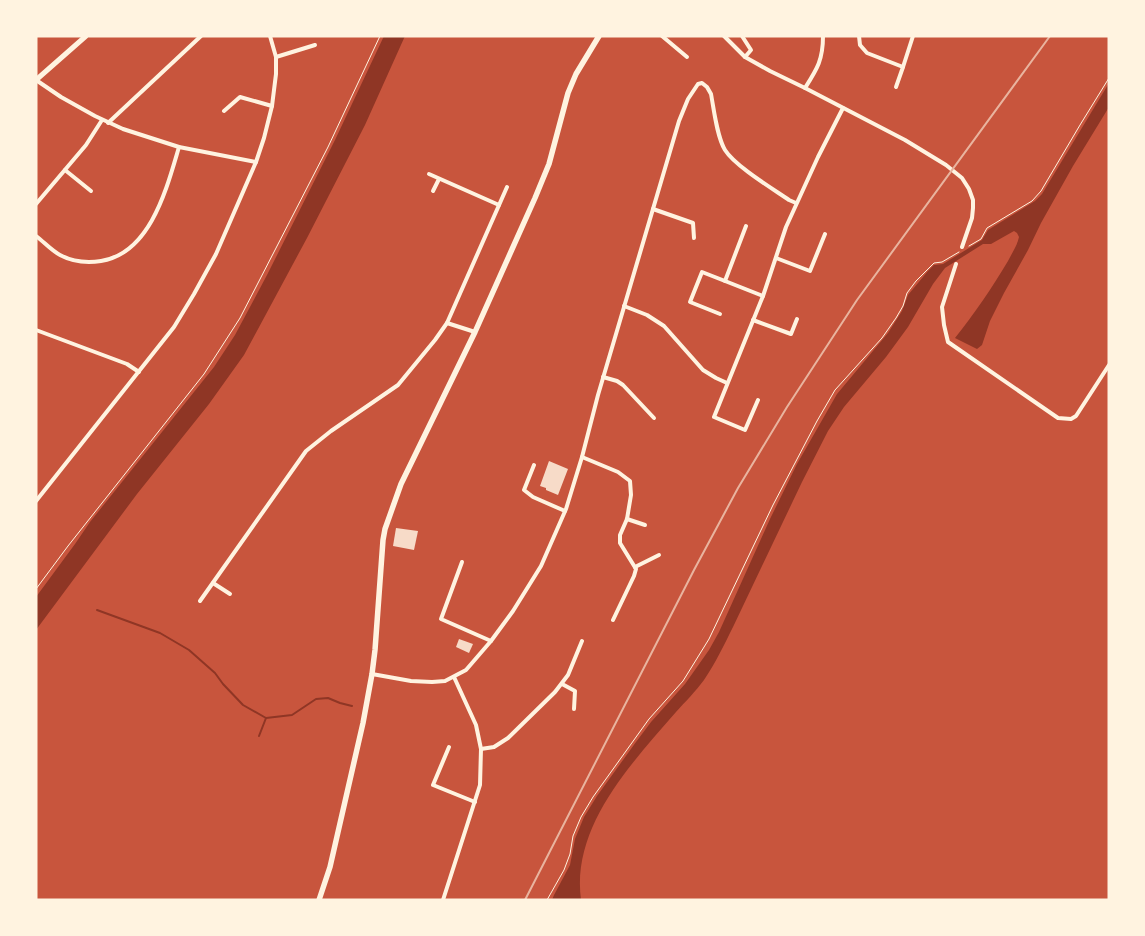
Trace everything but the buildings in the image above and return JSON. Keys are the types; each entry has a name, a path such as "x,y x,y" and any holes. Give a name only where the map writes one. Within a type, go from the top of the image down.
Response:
{"main road":[{"path":"319,900 330,867 357,750 372,674 385,528 401,484 475,332 535,198 549,164 568,94 576,74 599,36"}],"street":[{"path":"86,36 36,80 61,97 102,120 123,129 180,147 256,162"},
{"path":"108,123 201,36"},
{"path":"36,501 174,327 194,294 226,232 256,162 272,106 276,58 270,36"},
{"path":"662,36 687,57"},
{"path":"724,36 745,56 770,71 911,143 946,165 962,178 973,200 972,218 962,247"},
{"path":"742,36 751,50 745,56"},
{"path":"806,88 819,66 822,53 822,36"},
{"path":"859,36 860,45 867,53 903,66"},
{"path":"896,88 913,36"},
{"path":"276,58 315,45"},
{"path":"372,674 411,681 432,682 445,681 466,670 491,642 541,566 565,510 582,457 603,377 679,121 688,99 698,84 702,83 711,94 720,138 725,150 742,167 796,203"},
{"path":"224,111 240,97 272,106"},
{"path":"758,400 745,430 714,417 763,296 796,203 843,108"},
{"path":"36,204 86,145 102,120"},
{"path":"36,236 59,255 72,260 90,263 110,260 125,252 147,228 162,202 180,147"},
{"path":"65,170 91,192"},
{"path":"429,174 499,205"},
{"path":"433,191 439,178"},
{"path":"200,601 306,451 331,430 398,385 435,340 447,323 507,187"},
{"path":"653,209 693,223 694,238"},
{"path":"725,281 746,226"},
{"path":"776,258 810,271 825,234"},
{"path":"956,264 942,306 948,342 1058,418 1071,419 1076,416 1109,365"},
{"path":"720,314 690,302 702,272 763,296"},
{"path":"624,306 647,315 664,326 703,370 727,383"},
{"path":"753,320 791,334 797,319"},
{"path":"447,323 475,332"},
{"path":"36,330 127,364 139,372"},
{"path":"603,377 624,385 654,418"},
{"path":"582,457 618,472 630,481 631,495 627,520 620,535 620,543 635,566 634,576 614,620"},
{"path":"534,465 524,490 533,497 565,510"},
{"path":"627,520 645,525"},
{"path":"635,566 659,555"},
{"path":"462,562 440,619 491,642"},
{"path":"213,583 230,594"},
{"path":"481,749 494,747 508,738 562,684 568,675 582,641"},
{"path":"444,900 480,786 481,749 476,725 454,677"},
{"path":"562,684 575,691 574,709"},
{"path":"449,747 433,785 475,802"}],"path":[{"path":"36,589 204,374 240,318 328,147 380,36"},
{"path":"978,241 981,240 987,228 1032,201 1041,191 1109,78"},
{"path":"547,900 564,870 570,854 573,836 581,817 593,797 650,719 683,681 709,639 773,505 835,390 882,338 896,318 907,294 916,281 934,263 942,262"}],"shaded area":[{"path":"384,36 405,36 365,125 244,355 209,404 137,494 36,630 36,597 90,522 214,367 235,335 335,140"},
{"path":"1109,83 1109,107 1041,223 990,321 982,345 977,349 955,338 983,301 1008,261 1019,237 1014,231 991,244 983,244 945,268 933,284 908,327 886,357 844,407 828,431 802,482 712,668 698,688 624,774 608,797 595,821 585,847 580,873 581,900 552,900 570,865 575,839 584,817 597,796 651,722 685,684 709,650 797,464 837,394 888,333 902,311 908,295 934,265 943,264 982,240 988,230 1035,201 1042,194"}],"waterway":[{"path":"97,610 160,633 189,650 215,673 243,705 266,718 292,715 316,699 328,698 352,706"},
{"path":"259,736 266,718"}],"railway":[{"path":"525,900 694,570 738,488 787,407 857,300 1050,36"}]}
